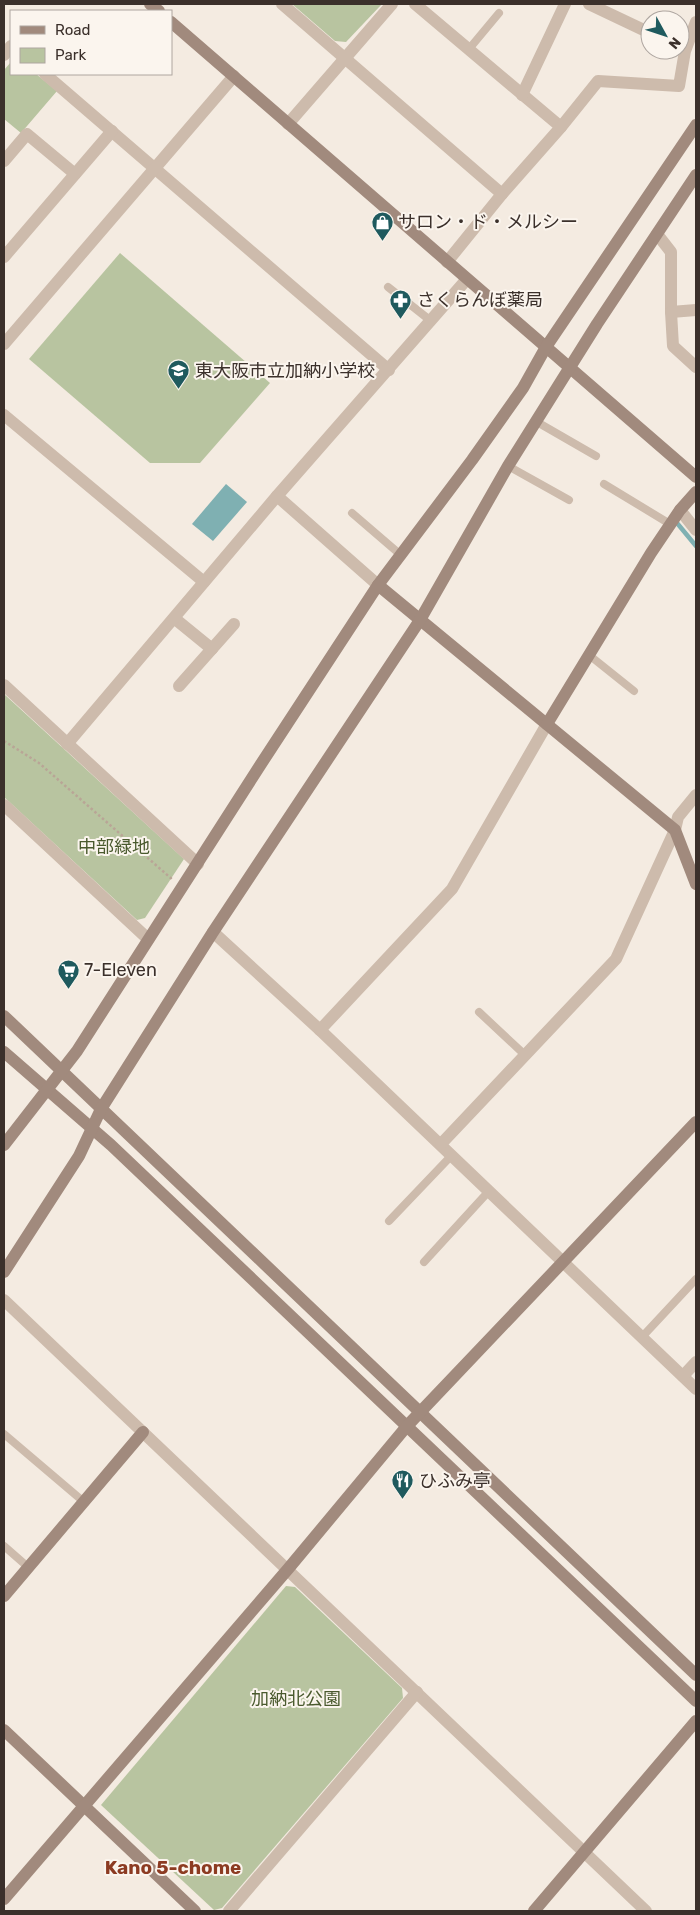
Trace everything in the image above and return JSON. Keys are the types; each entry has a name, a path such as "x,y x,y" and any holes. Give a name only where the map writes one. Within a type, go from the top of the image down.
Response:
{"street":[{"path":"282,4 502,194"},
{"path":"288,124 344,57 392,4"},
{"path":"415,4 561,127"},
{"path":"522,94 565,4"},
{"path":"589,4 640,28"},
{"path":"690,41 696,22"},
{"path":"172,23 696,477"},
{"path":"447,262 598,81 679,86 685,60"},
{"path":"46,75 389,370"},
{"path":"4,344 234,76"},
{"path":"4,1145 45,1089 77,1050 378,586 402,556 523,388 546,347 696,125"},
{"path":"4,257 112,131"},
{"path":"4,161 27,134 75,174"},
{"path":"4,1272 79,1156 101,1109 213,932 420,620 508,466 596,324 696,175"},
{"path":"657,234 671,252 672,346 696,367"},
{"path":"67,744 277,496 467,279"},
{"path":"671,312 696,310"},
{"path":"4,415 204,582"},
{"path":"320,1030 452,890 589,655 670,524 696,492"},
{"path":"277,496 378,586 675,830 696,884"},
{"path":"680,510 696,530"},
{"path":"174,618 212,648"},
{"path":"179,686 234,624"},
{"path":"4,685 198,864"},
{"path":"440,1144 616,959 675,830 678,817 696,795"},
{"path":"4,805 148,939"},
{"path":"213,932 320,1030 696,1389"},
{"path":"4,1016 696,1675"},
{"path":"4,1052 45,1089 93,1128 696,1701"},
{"path":"4,1899 288,1569 420,1411 696,1122"},
{"path":"4,1300 646,1911"},
{"path":"683,1376 696,1362"},
{"path":"4,1596 144,1432"},
{"path":"229,1911 417,1692"},
{"path":"534,1911 696,1721"},
{"path":"4,1730 195,1911"}],"lane":[{"path":"469,49 499,13"},
{"path":"388,287 431,321"},
{"path":"536,422 596,456"},
{"path":"508,466 569,500"},
{"path":"604,484 670,524"},
{"path":"352,513 402,556"},
{"path":"589,655 634,691"},
{"path":"479,1012 525,1055"},
{"path":"389,1221 452,1155"},
{"path":"424,1262 489,1191"},
{"path":"642,1337 696,1279"},
{"path":"4,1434 84,1502"},
{"path":"4,1546 28,1567"}],"path":[{"path":"4,741 39,763 181,888"}],"green space":[{"path":"292,4 382,4 346,42 335,41"},
{"path":"10,63 10,75 37,75 57,91 21,133 4,119 4,70"},
{"path":"120,253 270,383 200,463 150,463 29,359"},
{"name":"中部緑地","path":"4,694 184,859 145,918 137,920 4,797"},
{"name":"加納北公園","path":"286,1586 295,1587 402,1688 403,1698 222,1908 214,1910 101,1805"}],"water":[{"path":"226,484 247,502 213,541 192,524"}],"waterway":[{"path":"677,523 696,546"}],"place":[{"name":"サロン・ド・メルシー","path":"382,241"},
{"name":"さくらんぼ薬局","path":"401,319"},
{"name":"東大阪市立加納小学校","path":"179,390"},
{"name":"7-Eleven","path":"68,989"},
{"name":"ひふみ亭","path":"403,1500"}],"district":[{"name":"Kano 5-chome","path":"173,1867"}]}
